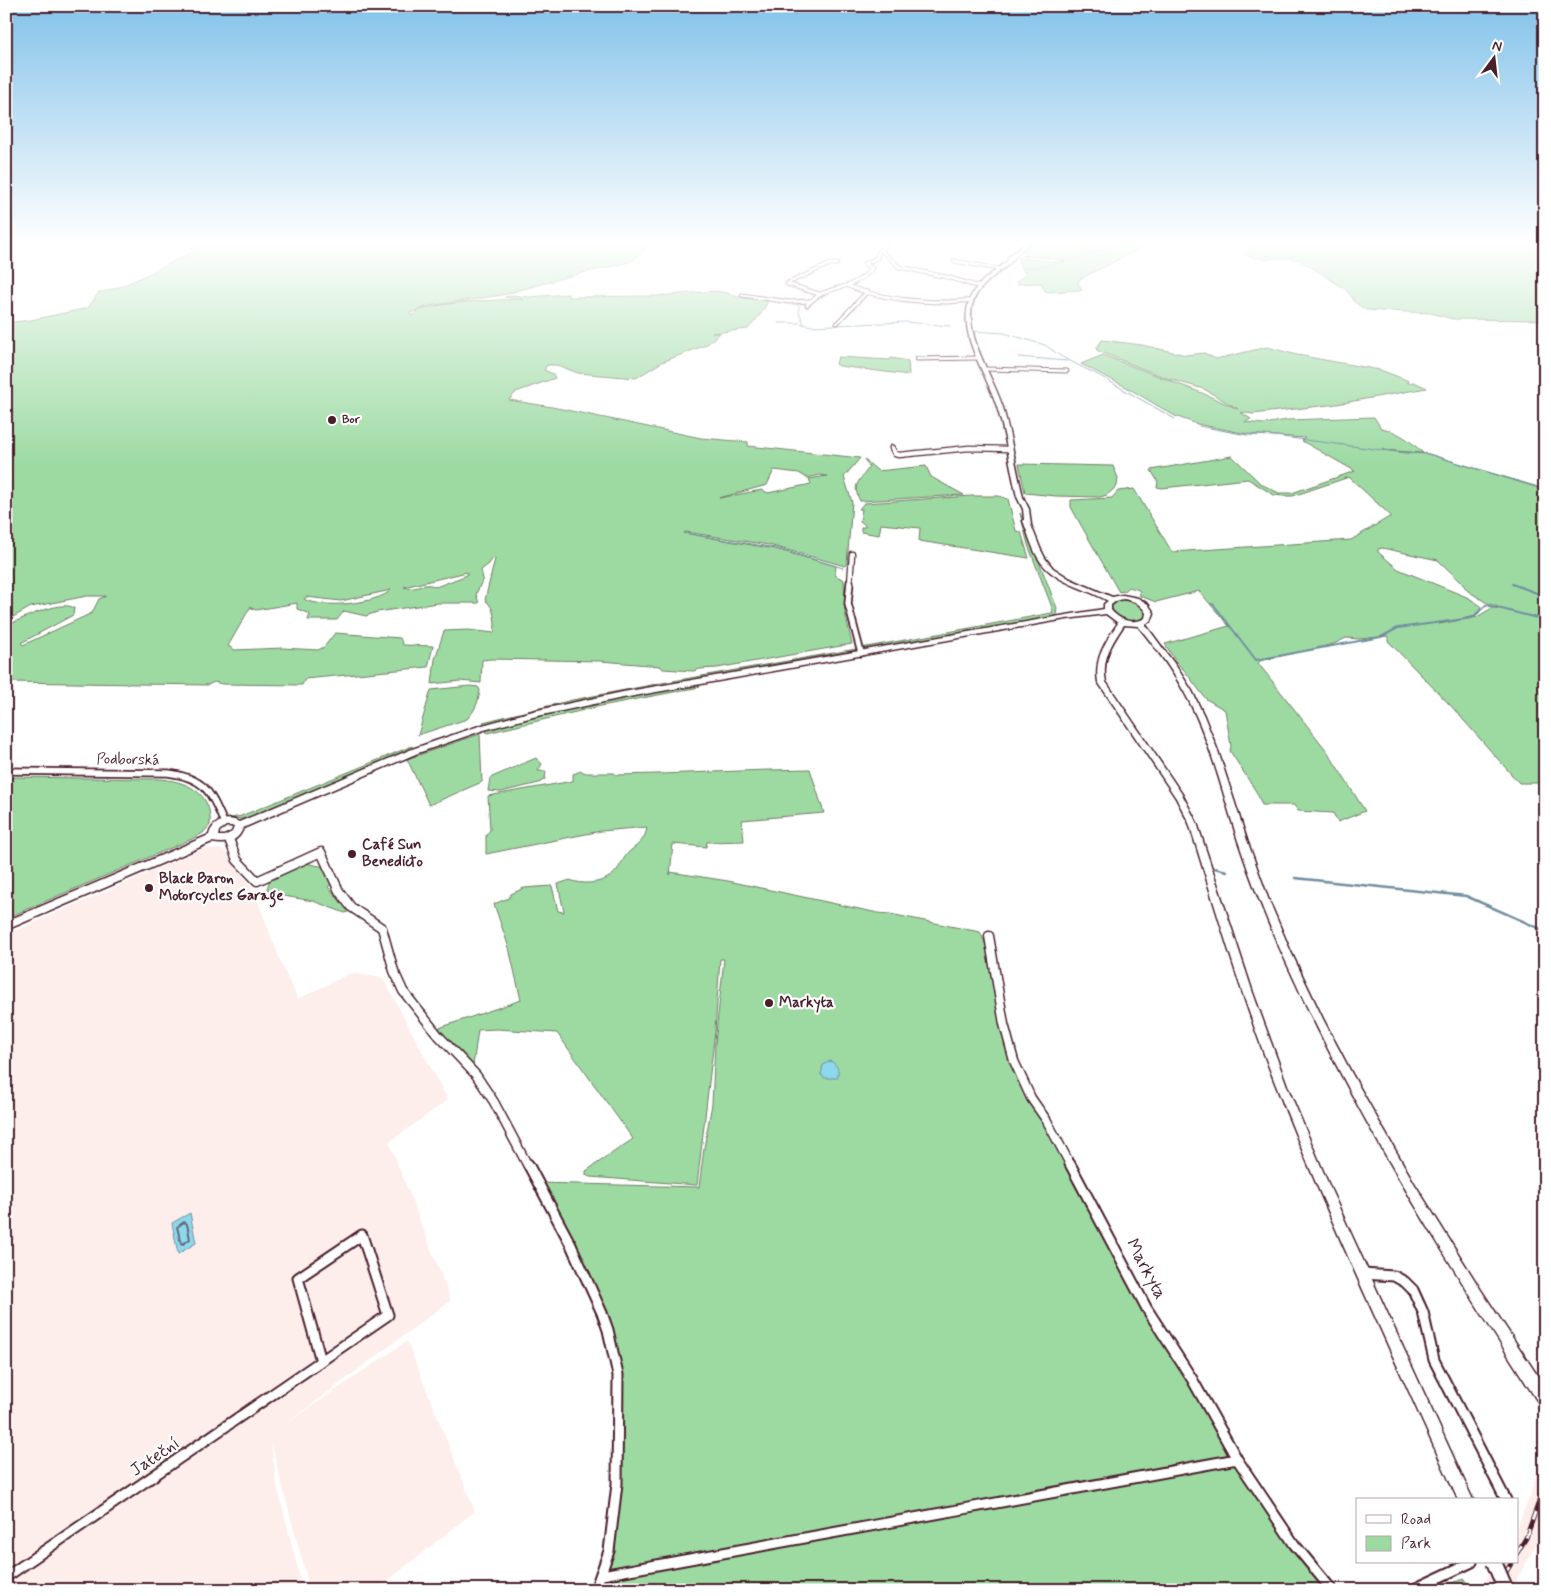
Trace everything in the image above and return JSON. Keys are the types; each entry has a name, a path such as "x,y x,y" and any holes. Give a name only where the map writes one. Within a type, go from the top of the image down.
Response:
{"main road":[{"path":"238,826 400,757 462,734 586,702 860,650 1084,614 1108,612 1122,622 1140,623 1150,616 1149,610 1144,604 1128,598 1112,600 1062,577 1048,568 1038,552 1020,510 1020,497 998,400 980,358 970,327 969,317"},
{"path":"1108,612 1107,605 1112,600"},
{"path":"1122,622 1102,656 1100,666 1102,682 1179,796 1193,823 1273,1063 1320,1177 1465,1498"},
{"path":"1140,623 1171,663 1200,716 1261,892 1289,959 1328,1041 1407,1185 1470,1288 1545,1400"},
{"path":"214,837 215,830 224,823 233,822 238,826"},
{"path":"214,837 220,841 229,839 237,832 238,826"},
{"path":"6,926 214,837"},
{"path":"1495,1564 1506,1590"}],"street":[{"path":"837,323 842,317"},
{"path":"917,360 980,358"},
{"path":"985,369 1067,371"},
{"path":"892,448 895,454 899,455 969,448 1009,449"},
{"path":"852,554 848,604 860,650"},
{"name":"Podborská","path":"6,771 168,773 187,776 206,786 216,801 224,823"},
{"path":"229,839 237,860 257,880 321,852 339,891 350,907 382,928 394,972 403,991 438,1035 476,1075 494,1102 570,1244 602,1313 615,1356 619,1399 617,1484 608,1551 602,1574 595,1590"},
{"name":"Markyta","path":"989,936 1004,1024 1014,1061 1031,1098 1047,1121 1147,1309 1196,1388 1237,1460 1294,1544 1332,1590"},
{"name":"Jateční","path":"6,1577 321,1363 388,1315 362,1235 298,1278 321,1363"},
{"path":"1363,1274 1394,1276 1408,1284 1417,1294 1422,1305 1426,1331 1434,1360 1505,1498"},
{"path":"602,1574 1237,1460"},
{"path":"1412,1590 1468,1564"}],"shaded area":[{"path":"205,848 224,850 254,891 285,973 298,999 351,973 383,978 448,1100 389,1142 451,1300 283,1426 407,1341 475,1511 376,1590 310,1590 271,1443 276,1481 303,1590 6,1590 6,935"},
{"path":"1545,1443 1545,1522 1535,1546 1511,1590 1479,1590 1496,1564 1518,1564 1518,1525 1531,1493"}],"green space":[{"path":"43,317 758,317 748,329 712,333 720,333 706,345 662,362 636,378 578,373 557,365 547,365 544,370 553,374 555,378 516,392 509,400 701,438 748,442 748,446 860,458 844,477 852,502 847,564 845,566 769,545 684,533 775,549 836,566 835,575 844,580 845,612 852,644 693,671 601,661 491,659 482,660 481,683 460,681 432,684 435,659 444,631 468,630 494,633 494,615 491,607 485,600 495,559 493,558 481,570 483,579 476,594 479,603 438,603 377,612 366,616 344,611 337,620 308,620 310,614 297,609 297,603 256,610 251,608 251,606 228,646 235,650 283,648 318,650 324,647 335,633 400,638 403,645 433,646 428,667 305,679 302,685 222,684 214,682 208,685 6,682 6,626 50,608 68,606 74,608 73,615 21,643 23,645 92,613 99,599 106,596 87,596 31,607 6,621 6,323","holes":["774,470 799,473 807,478 820,475 827,476 809,479 811,484 768,493 762,490 719,498 767,485","467,572 467,575 436,587 432,585 413,588 404,587","391,590 374,599 349,604 323,604 304,599 306,597 341,601"]},
{"path":"1447,317 1545,317 1545,320"},
{"path":"1102,340 1142,345 1186,355 1204,353 1216,359 1267,347 1297,355 1380,370 1409,381 1408,383 1414,382 1427,388 1337,404 1253,414 1240,412 1251,419 1245,422 1264,424 1287,420 1374,417 1381,428 1404,438 1423,453 1382,450 1429,454 1545,490 1545,591 1541,590 1545,594 1545,783 1519,783 1452,707 1388,641 1388,636 1360,639 1346,638 1334,644 1258,663 1327,751 1365,811 1338,822 1333,813 1298,811 1294,805 1262,805 1257,793 1230,751 1231,746 1225,710 1206,699 1176,662 1165,644 1229,626 1199,591 1156,602 1140,596 1139,590 1129,587 1125,591 1119,592 1071,507 1071,500 1112,498 1118,491 1134,489 1172,552 1351,540 1391,516 1349,477 1293,496 1274,495 1248,479 1157,487 1158,482 1151,470 1232,456 1261,484 1279,493 1292,493 1355,471 1302,441 1305,438 1247,434 1197,424 1175,416 1126,387 1081,364 1103,355 1238,409 1204,389 1169,379 1096,349","holes":["1382,548 1438,560 1468,591 1487,603 1501,608 1492,608 1477,617 1439,624 1475,616 1479,613 1481,606 1469,598 1398,569 1378,552 1378,549"]},
{"path":"838,357 890,360 891,358 908,361 909,375 839,366 836,364"},
{"path":"864,459 878,471 926,466 931,477 964,495 860,501 856,490 857,486 869,467"},
{"path":"1019,464 1113,466 1118,478 1117,486 1107,495 1100,497 1025,493"},
{"path":"999,496 1008,499 1016,531 1021,532 1029,558 919,541 920,528 881,524 879,535 861,532 861,527 865,527 865,525 860,521 862,509 859,509 864,503"},
{"path":"1020,513 1057,608 1056,615 863,650 861,648 1052,613 1053,610 1028,545"},
{"path":"1120,600 1131,601 1137,604 1145,611 1145,616 1131,621 1120,618 1113,611 1112,606"},
{"path":"856,649 857,651 674,684 673,681"},
{"path":"667,682 668,685 567,704 485,725 483,722 572,700"},
{"path":"698,684 700,687 601,706 487,733 486,730 550,713"},
{"path":"470,686 478,687 480,690 476,706 467,719 418,735 431,690"},
{"path":"480,734 482,782 429,805 407,759"},
{"path":"412,746 413,749 253,816 241,819 231,818 241,816"},
{"path":"536,758 542,764 538,771 546,771 545,779 539,783 501,792 488,791 490,778"},
{"path":"810,769 824,813 742,820 744,841 707,842 706,847 673,844 670,872 728,881 878,913 980,932 994,963 1014,1061 1147,1309 1294,1544 1326,1590 595,1590 609,1551 619,1399 608,1330 538,1183 699,1187 712,1104 715,1043 724,959 720,959 715,1031 697,1185 590,1177 586,1175 586,1171 633,1139 557,1033 497,1029 478,1030 473,1066 461,1051 457,1051 436,1029 521,1000 509,948 494,904 509,898 511,894 524,888 552,886 558,911 564,912 558,884 570,880 585,883 596,882 611,876 617,871 627,854 642,841 647,827 601,831 486,854 486,835 490,830 488,796 573,781 573,774 581,771 586,773 614,773 617,775"},
{"path":"6,777 157,779 178,782 187,785 202,796 210,814 210,825 203,833 192,839 6,918"},
{"path":"305,863 325,867 332,884 328,887 349,909 348,912 345,913 313,901 278,895 273,899 267,888 270,880"},
{"path":"1465,1579 1474,1590 1426,1590 1428,1589"}],"water":[{"path":"830,1061 837,1068 837,1078 825,1078 821,1075 823,1065"},
{"path":"190,1213 196,1243 178,1254 172,1223"}],"waterway":[{"path":"801,317 804,324"},
{"path":"778,323 799,323 811,326 906,322 950,326"},
{"path":"974,331 1004,333 1045,345 1062,357 1100,376 1175,419"},
{"path":"1018,357 1067,361"},
{"path":"1199,426 1247,435 1275,436 1405,453 1428,454 1545,489"},
{"path":"684,533 776,548 843,568"},
{"path":"1512,584 1545,596"},
{"path":"1211,604 1214,605 1256,660 1381,637 1398,628 1472,618 1486,605 1545,620"},
{"path":"1214,868 1227,871"},
{"path":"1295,878 1466,896 1545,931"}],"railway":[{"path":"1518,1551 1526,1538 1545,1485"},
{"path":"1495,1590 1511,1564"}],"place":[{"name":"Bor","path":"332,420"},
{"name":"Café Sun Benedicto","path":"352,854"},
{"name":"Black Baron Motorcycles Garage","path":"149,888"},
{"name":"Markyta","path":"769,1003"}]}
